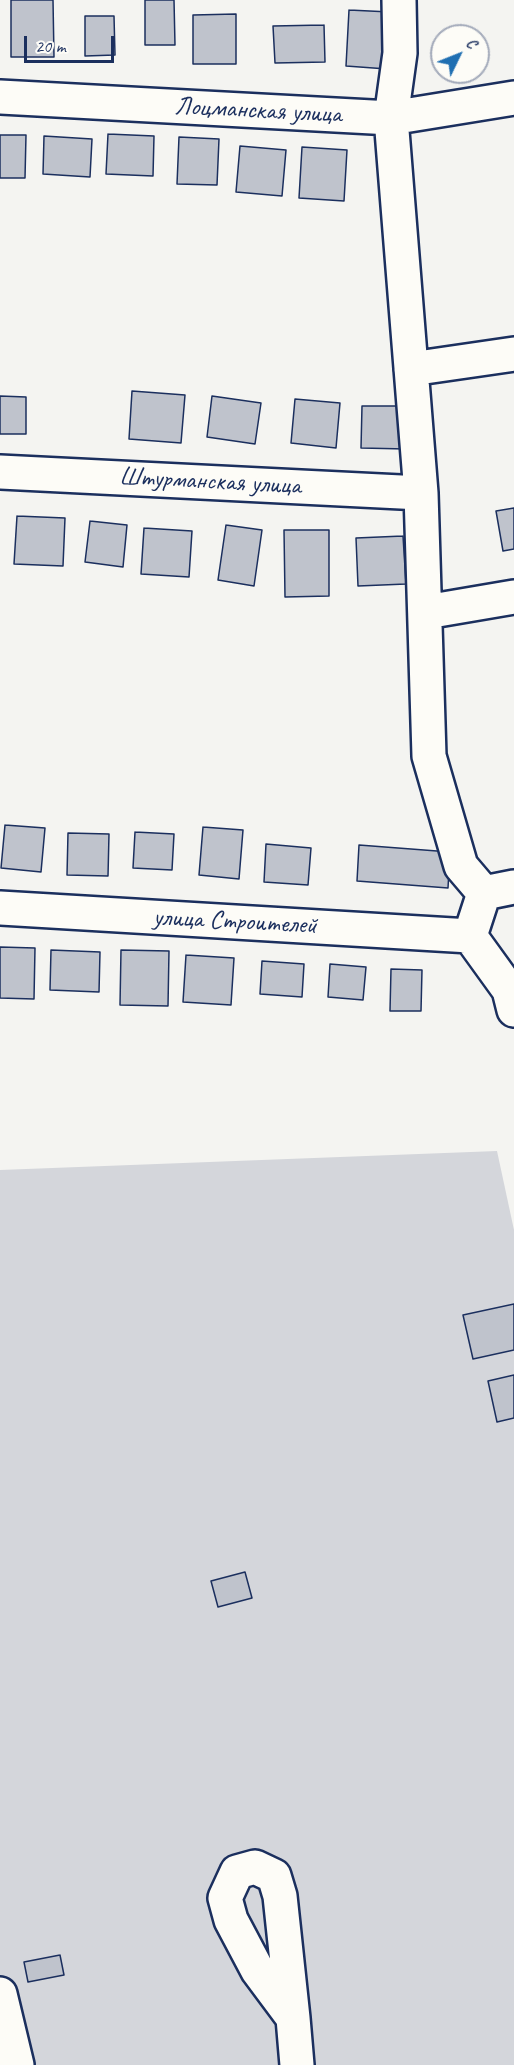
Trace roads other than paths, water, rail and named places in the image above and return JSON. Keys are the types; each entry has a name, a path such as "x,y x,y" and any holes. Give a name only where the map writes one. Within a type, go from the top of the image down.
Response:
{"lane":[{"path":"399,0 400,53 391,118 421,493 429,756 461,866 499,890 470,936 509,990 514,1010"},
{"name":"Лоцманская улица","path":"0,97 391,118 514,98"},
{"path":"411,369 514,354"},
{"name":"Штурманская улица","path":"0,472 421,493"},
{"path":"426,612 514,597"},
{"name":"улица Строителей","path":"0,908 470,936"},
{"path":"0,1994 17,2065"},
{"path":"293,2018 297,2065"}]}
